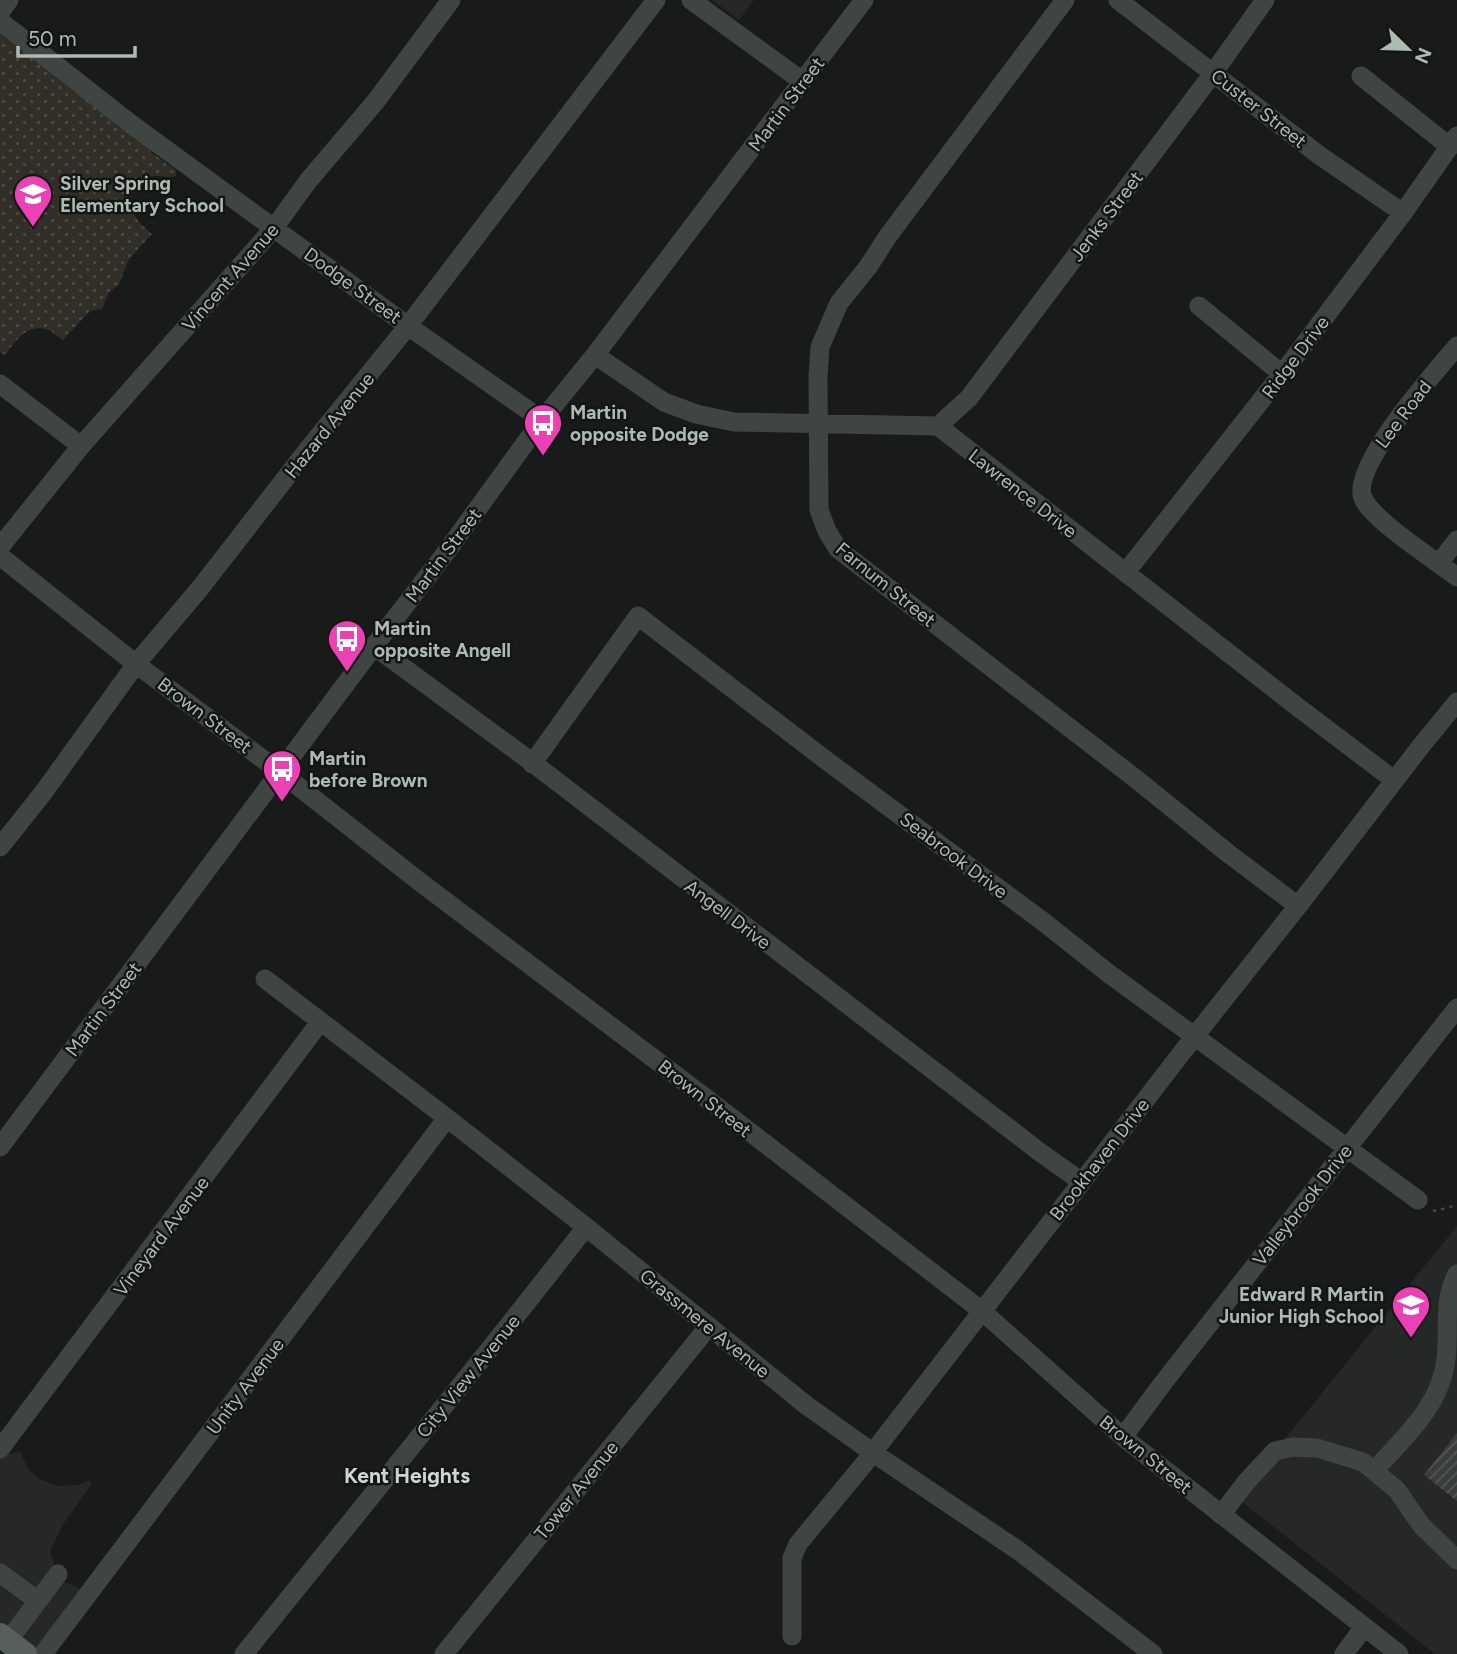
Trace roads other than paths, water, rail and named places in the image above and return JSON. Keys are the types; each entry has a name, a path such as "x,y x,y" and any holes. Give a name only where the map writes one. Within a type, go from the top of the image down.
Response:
{"street":[{"path":"0,12 9,0"},
{"name":"Vincent Avenue","path":"0,547 81,446 274,228 308,181 376,101 452,0"},
{"name":"Hazard Avenue","path":"0,848 136,664 201,587 408,326 656,0"},
{"path":"691,0 802,81"},
{"name":"Martin Street","path":"0,1147 447,551 541,419 595,355 864,0"},
{"name":"Farnum Street","path":"1065,0 839,303 820,347 817,376 819,510 838,549 1298,906"},
{"name":"Custer Street","path":"1118,0 1320,155 1403,214"},
{"name":"Jenks Street","path":"938,426 969,398 1265,0"},
{"name":"Dodge Street","path":"0,21 131,124 408,326 541,419"},
{"path":"1361,76 1454,142"},
{"name":"Ridge Drive","path":"1126,572 1282,374 1454,142"},
{"path":"1199,306 1282,374"},
{"name":"Lee Road","path":"1439,563 1373,513 1363,498 1361,489 1365,471 1374,454 1457,346"},
{"path":"595,355 664,402 695,414 734,422 938,426"},
{"path":"0,384 81,446"},
{"name":"Lawrence Drive","path":"938,426 1394,780"},
{"path":"1457,540 1439,563 1457,577"},
{"name":"Brown Street","path":"0,556 136,664 982,1311 1123,1437 1399,1654"},
{"name":"Seabrook Drive","path":"532,764 638,616 1108,973 1418,1200"},
{"name":"Angell Drive","path":"374,646 1082,1182"},
{"name":"Brookhaven Drive","path":"792,1636 792,1558 798,1544 1457,702"},
{"name":"Grassmere Avenue","path":"265,979 586,1227 806,1405 1019,1551 1153,1654"},
{"name":"Valleybrook Drive","path":"1123,1437 1457,1008"},
{"name":"Vineyard Avenue","path":"0,1449 320,1022"},
{"name":"Unity Avenue","path":"43,1654 447,1118"},
{"name":"City View Avenue","path":"244,1654 491,1349 586,1227"},
{"path":"1374,1471 1449,1383 1447,1359 1452,1346 1448,1305 1450,1287 1457,1274"},
{"name":"Tower Avenue","path":"444,1654 709,1326"},
{"path":"1221,1515 1275,1451 1293,1447 1317,1448 1363,1462 1397,1490 1421,1525 1457,1560"},
{"path":"0,1573 38,1601"},
{"path":"11,1643 58,1574"},
{"path":"1344,1654 1364,1628"}],"place":[{"name":"Silver Spring Elementary School","path":"33,228"},
{"name":"Martin opposite Dodge","path":"543,457"},
{"name":"Martin opposite Angell","path":"347,673"},
{"name":"Martin before Brown","path":"282,803"},
{"name":"Edward R Martin Junior High School","path":"1411,1339"}],"district":[{"name":"Kent Heights","path":"407,1476"}]}
